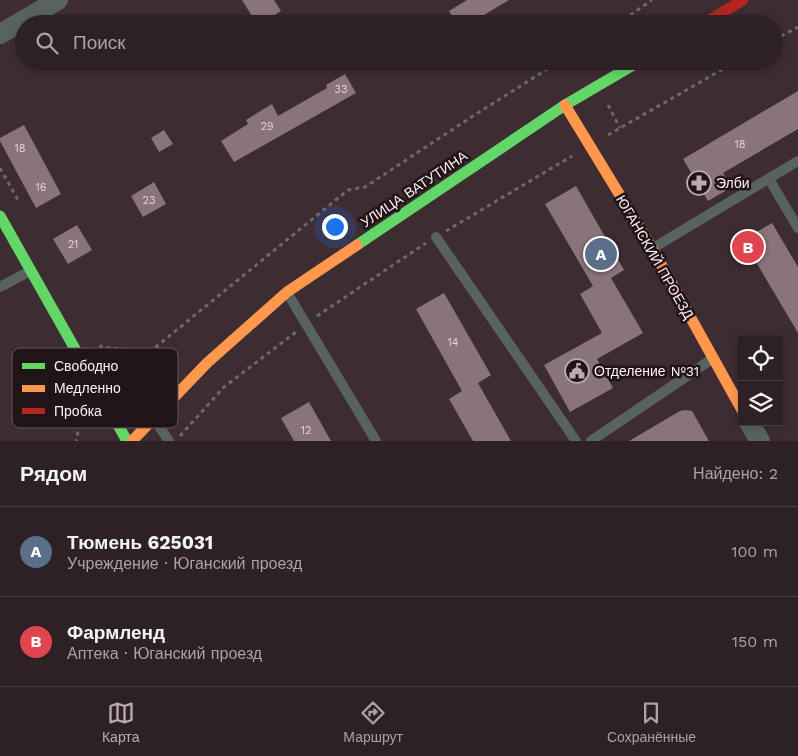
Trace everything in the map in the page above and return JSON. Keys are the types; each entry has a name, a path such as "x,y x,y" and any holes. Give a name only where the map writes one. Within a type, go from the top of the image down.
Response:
{"main road":[{"path":"718,15 743,0"},
{"name":"УЛИЦА ВАТУТИНА","path":"178,393 207,363 287,292 565,105 625,70"},
{"name":"ЮГАНСКИЙ ПРОЕЗД","path":"565,105 652,248 738,403"},
{"path":"0,216 76,348"},
{"path":"121,428 128,441"},
{"name":"УЛИЦА ВАТУТИНА","path":"132,441 144,428"}],"street":[{"path":"32,15 58,0"},
{"path":"0,34 15,25"},
{"path":"751,426 760,441"}],"lane":[{"path":"652,248 798,161"},
{"path":"769,179 798,228"},
{"path":"436,237 576,441"},
{"path":"0,287 31,270"},
{"path":"287,292 376,441"},
{"path":"591,441 712,359"},
{"path":"160,428 169,441"}],"path":[{"path":"630,15 652,0"},
{"path":"783,35 798,27"},
{"path":"155,348 348,190 365,187 546,70"},
{"path":"0,168 19,202"},
{"path":"96,339 101,348"},
{"path":"76,441 78,438 77,428"}],"building":[{"path":"242,0 274,0 281,11 275,15 251,15"},
{"path":"467,0 509,0 484,15 451,15 449,11"},
{"path":"345,74 356,93 234,162 221,141 248,124 246,120 272,104 278,116 327,88 326,85"},
{"path":"798,91 798,129 723,173 732,187 708,201 683,159"},
{"path":"24,125 61,194 36,208 0,141 0,138"},
{"path":"164,130 173,144 159,152 151,138"},
{"path":"154,182 166,204 143,217 131,196"},
{"path":"576,186 624,270 611,278 643,333 597,359 613,388 570,412 544,365 602,333 580,294 593,286 545,204"},
{"path":"772,223 798,267 798,333 743,240"},
{"path":"77,225 92,250 68,264 53,239"},
{"path":"444,293 491,375 478,383 511,441 473,441 449,399 462,391 416,309"},
{"path":"309,402 331,441 294,441 281,418"},
{"path":"680,411 692,411 709,441 629,441"}],"traffic: fast":[{"path":"357,245 565,105 625,70"},
{"path":"0,216 75,348"},
{"path":"120,428 127,441"}],"traffic: slow":[{"path":"565,105 652,248 738,403"},
{"path":"178,393 207,363 287,292 357,245"},
{"path":"132,441 144,428"}],"traffic: jam":[{"path":"718,15 743,0"}],"place":[{"name":"Элби","path":"699,183"},
{"name":"Фармленд","path":"748,247"},
{"name":"Тюмень 625031","path":"601,254"},
{"name":"Отделение №31","path":"577,371"}]}
